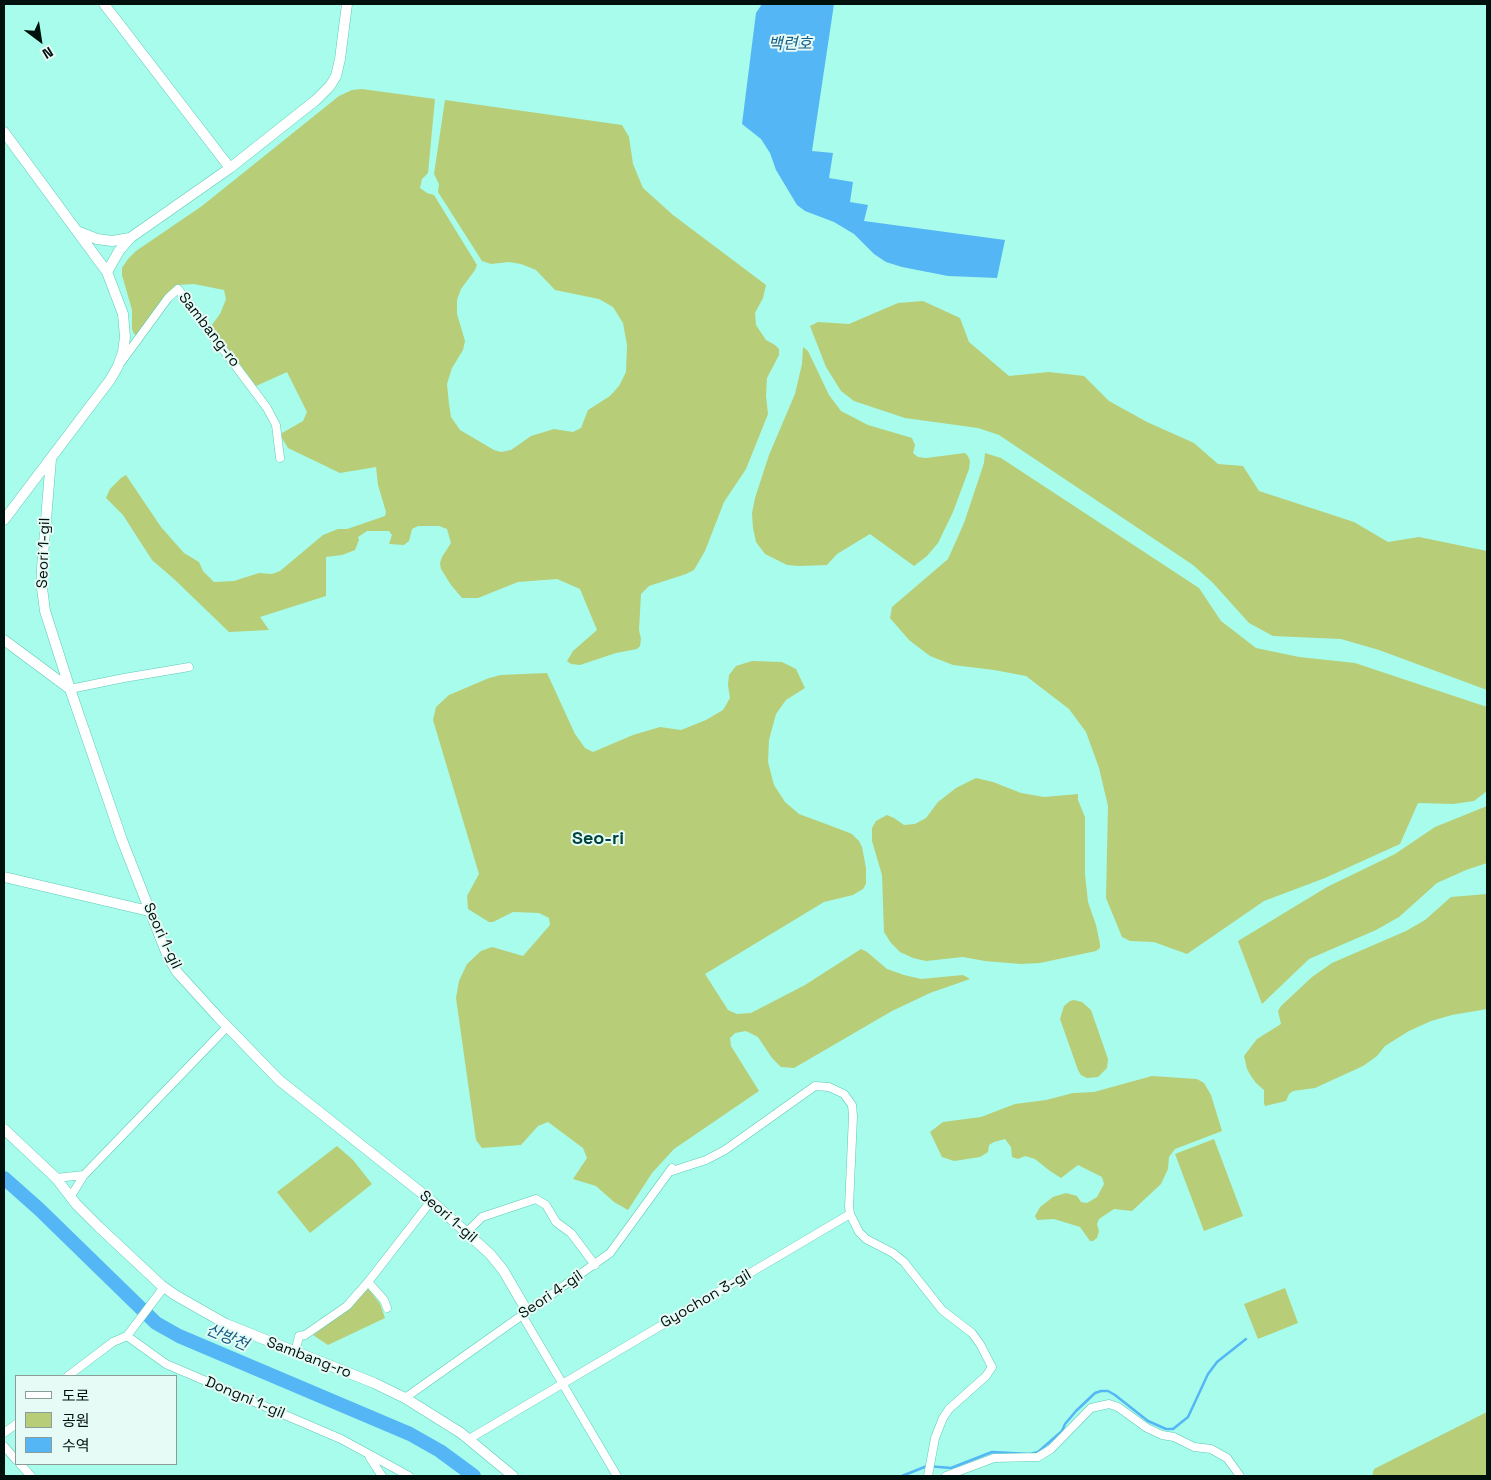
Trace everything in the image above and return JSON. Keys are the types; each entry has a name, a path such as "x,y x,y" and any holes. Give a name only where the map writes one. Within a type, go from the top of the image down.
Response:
{"street":[{"path":"104,4 230,168"},
{"path":"107,272 119,251 130,238 230,168 316,100 330,86 336,76 340,59 347,4"},
{"name":"Sambang-ro","path":"4,132 107,272 123,314 125,337 123,352 118,366"},
{"path":"78,232 97,239 112,241 130,238"},
{"name":"Sambang-ro","path":"4,520 51,459 168,298 178,289 267,408 276,425 280,458"},
{"name":"Seori 1-gil","path":"51,459 42,588 45,611 119,832 149,911 176,972 279,1080 431,1201 490,1254 503,1270 562,1384 617,1476"},
{"path":"4,640 70,689 189,667"},
{"path":"4,877 149,911"},
{"path":"71,1196 84,1175 227,1026"},
{"name":"Seori 4-gil","path":"405,1398 610,1253 670,1170 706,1160 725,1150 816,1086 829,1087 844,1094 852,1106 850,1214"},
{"name":"Sambang-ro","path":"4,1129 56,1178 76,1204 164,1287 226,1324 374,1383 405,1398 469,1440 513,1476"},
{"path":"56,1178 84,1175"},
{"path":"466,1233 482,1217 536,1199 546,1205 556,1222 571,1233 595,1265"},
{"path":"295,1353 299,1336 305,1335 347,1306 431,1201"},
{"path":"850,1214 859,1232 866,1239 893,1253 904,1262 942,1310 972,1334 980,1344 992,1367 986,1376 949,1409 943,1418 934,1438 928,1475"},
{"name":"Gyochon 3-gil","path":"562,1384 850,1214"},
{"path":"368,1282 388,1298 387,1308"},
{"path":"69,1375 113,1342 127,1336 164,1287"},
{"name":"Dongni 1-gil","path":"127,1336 166,1364 341,1439 409,1476"},
{"path":"469,1440 562,1384"},
{"path":"946,1476 994,1458 1038,1457 1051,1449 1091,1408 1109,1404 1118,1407 1147,1428 1162,1435 1174,1437 1194,1447 1210,1449 1227,1458 1240,1476"},
{"path":"4,1433 15,1425"},
{"path":"4,1446 15,1459"},
{"name":"Dongni 1-gil","path":"368,1454 382,1476"},
{"path":"21,1465 31,1476"}],"green space":[{"path":"362,89 435,99 428,173 422,179 420,188 434,195 477,265 461,289 457,300 457,314 465,341 463,350 452,368 447,384 451,417 460,430 494,450 501,452 511,450 531,436 554,429 573,432 581,428 588,410 610,396 619,386 626,372 627,345 623,323 613,307 599,299 555,290 536,270 521,264 509,262 491,264 482,261 438,192 439,184 434,174 445,100 622,125 629,137 633,164 643,188 673,215 766,285 763,298 755,313 756,325 766,340 779,349 779,355 767,378 768,414 746,469 724,502 705,551 694,570 649,586 641,594 639,630 641,639 640,646 637,649 616,653 580,665 571,664 567,661 573,651 597,630 580,589 557,579 518,582 478,598 462,598 441,569 442,557 451,543 447,529 439,526 418,526 412,529 409,541 404,545 389,544 392,535 389,531 367,531 358,537 359,540 355,550 342,555 326,557 326,596 260,617 269,630 229,632 152,560 123,515 106,498 110,489 126,475 161,527 184,553 199,562 203,571 214,582 234,581 259,573 272,574 280,571 323,535 385,516 386,512 378,485 376,467 340,473 288,448 282,438 282,433 303,421 307,412 287,372 256,386 211,326 220,314 226,299 224,290 194,284 176,285 167,293 138,335 134,334 132,329 132,310 122,275 122,268 136,251 202,206 339,96 352,90"},
{"path":"923,301 960,318 969,342 1009,376 1049,372 1084,376 1109,401 1147,422 1194,443 1218,464 1243,466 1259,491 1354,522 1388,542 1419,537 1487,551 1487,690 1379,650 1341,639 1273,636 1249,623 1213,583 1193,565 999,435 978,428 905,418 854,401 841,391 826,367 810,326 818,322 849,324 898,303"},
{"path":"803,347 808,351 829,395 841,411 868,425 912,438 915,445 913,453 918,457 926,458 965,453 968,456 970,461 969,469 953,512 938,543 927,556 914,566 870,534 837,554 827,565 787,565 765,554 756,542 752,513 755,498 769,455 795,394 802,364"},
{"path":"985,453 1001,458 1199,588 1221,621 1256,648 1299,657 1355,663 1487,707 1487,791 1474,801 1453,804 1418,803 1400,844 1325,878 1264,901 1187,954 1154,942 1130,941 1122,937 1106,898 1108,806 1099,768 1086,732 1069,709 1026,676 953,665 930,656 909,640 890,618 892,607 948,559 964,523 984,463"},
{"path":"752,661 782,662 796,669 805,688 786,700 776,714 769,740 768,762 774,785 785,802 799,814 852,834 859,841 866,868 866,884 863,889 853,895 824,902 705,974 728,1010 737,1014 751,1013 805,985 861,949 887,969 904,975 921,979 963,975 970,979 930,993 892,1011 794,1068 781,1067 772,1058 758,1037 746,1031 735,1033 730,1038 731,1046 759,1091 674,1149 652,1173 628,1210 614,1202 596,1186 573,1179 587,1158 583,1148 548,1122 538,1126 521,1145 482,1148 476,1140 456,998 459,981 467,964 481,951 492,947 523,956 550,925 549,918 539,913 513,912 493,922 489,922 468,909 467,896 479,874 433,720 436,707 449,695 489,678 501,675 547,673 575,734 585,748 593,752 633,735 660,727 681,730 706,720 723,710 730,698 729,675 736,666"},
{"path":"976,778 993,782 1021,793 1044,797 1078,794 1078,800 1085,817 1085,874 1088,902 1100,944 1100,948 1096,951 1040,963 1021,964 963,957 926,961 900,952 891,943 884,932 882,875 872,841 872,828 876,821 887,815 904,825 915,824 926,818 938,802 956,788"},
{"path":"1487,806 1487,863 1437,883 1399,917 1376,930 1309,959 1262,1004 1238,941 1327,887 1395,854 1435,827"},
{"path":"1487,894 1487,1009 1431,1021 1409,1031 1385,1046 1377,1056 1363,1066 1315,1088 1293,1091 1289,1094 1286,1101 1265,1106 1264,1090 1251,1076 1244,1056 1257,1039 1281,1024 1278,1011 1281,1006 1312,977 1332,963 1406,931 1425,920 1451,897"},
{"path":"1070,1001 1082,1002 1091,1010 1108,1059 1107,1068 1098,1077 1087,1078 1081,1075 1078,1070 1060,1019 1064,1006"},
{"path":"1152,1076 1197,1079 1204,1083 1211,1095 1222,1131 1175,1149 1169,1157 1168,1169 1161,1184 1132,1211 1114,1209 1099,1219 1097,1224 1099,1231 1097,1238 1093,1241 1090,1241 1080,1227 1054,1219 1037,1220 1035,1216 1040,1207 1053,1197 1066,1193 1077,1196 1081,1202 1087,1203 1097,1197 1104,1184 1102,1177 1078,1165 1061,1178 1035,1159 1025,1156 1018,1159 1012,1157 1011,1147 1005,1139 989,1145 988,1152 980,1157 954,1161 942,1157 930,1132 943,1122 981,1117 1015,1104 1046,1100 1073,1093 1094,1092"},
{"path":"1214,1139 1243,1216 1204,1231 1175,1154"},
{"path":"337,1146 353,1160 372,1184 310,1233 277,1192"},
{"path":"368,1288 380,1304 385,1318 328,1345 313,1335 350,1308"},
{"path":"1285,1288 1298,1323 1258,1339 1244,1304"},
{"path":"1487,1412 1487,1476 1372,1476 1374,1469"}],"water":[{"name":"백련호","path":"762,4 834,4 812,151 833,153 829,178 853,182 850,202 868,205 864,221 1005,240 997,278 948,276 886,262 874,254 854,234 834,222 805,211 797,205 776,170 770,153 761,139 742,124 756,13"}],"waterway":[{"name":"산방천","path":"4,1178 39,1209 156,1323 179,1336 410,1434 440,1451 474,1476"},
{"path":"902,1476 927,1466 951,1468 992,1452 1030,1454 1038,1452 1062,1431 1065,1424 1076,1411 1095,1393 1101,1391 1108,1391 1115,1395 1148,1421 1166,1429 1173,1429 1188,1417 1208,1374 1217,1362 1246,1339"}],"district":[{"name":"Seo-ri","path":"598,839"}]}
